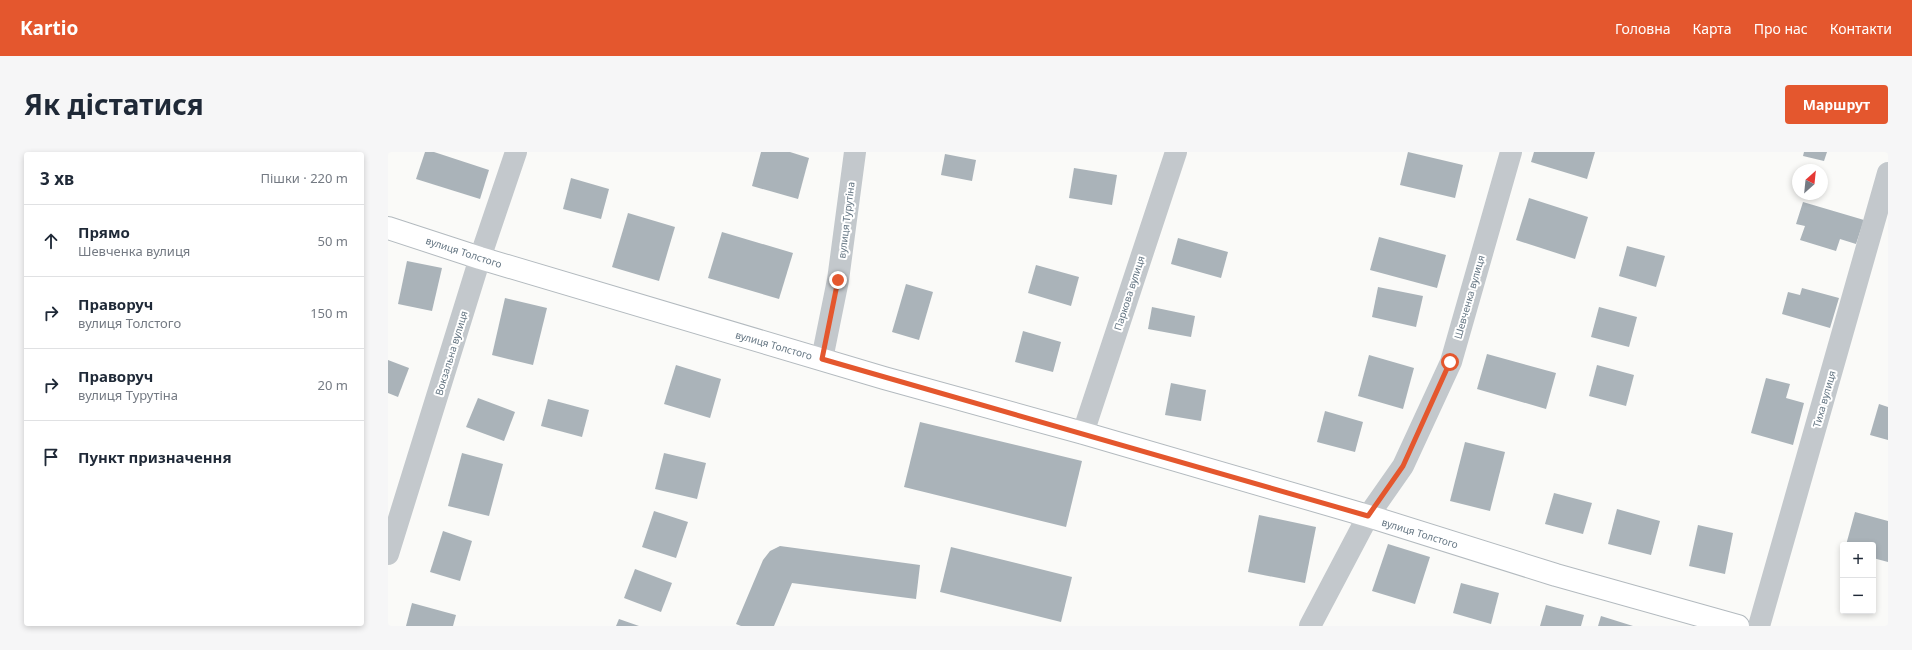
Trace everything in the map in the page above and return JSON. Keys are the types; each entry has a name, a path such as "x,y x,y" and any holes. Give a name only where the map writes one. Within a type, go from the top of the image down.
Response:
{"street":[{"name":"Вокзальна вулиця","path":"388,554 480,258 516,152"},
{"name":"вулиця Турутіна","path":"822,359 838,280 855,152"},
{"name":"Паркова вулиця","path":"1083,433 1176,152"},
{"name":"Шевченка вулиця","path":"1310,626 1368,516 1403,466 1450,362 1511,152"},
{"name":"Тиха вулиця","path":"1759,626 1888,173"},
{"name":"вулиця Толстого","path":"388,228 480,258 822,359 1368,516 1556,575 1738,626"}],"building":[{"path":"425,152 434,152 489,170 480,199 416,179"},
{"path":"761,152 790,152 809,158 798,199 752,186"},
{"path":"1408,152 1463,165 1455,198 1400,185"},
{"path":"1534,152 1595,152 1587,179 1531,162"},
{"path":"1804,152 1827,152 1824,161 1803,156"},
{"path":"945,154 976,160 972,181 941,175"},
{"path":"1074,168 1117,175 1112,205 1069,198"},
{"path":"571,178 609,189 601,219 563,209"},
{"path":"1529,198 1588,217 1575,259 1516,240"},
{"path":"1803,202 1864,220 1856,244 1840,239 1836,251 1800,240 1805,226 1796,224"},
{"path":"628,213 675,227 659,281 612,267"},
{"path":"722,232 793,253 779,299 708,278"},
{"path":"1379,237 1446,255 1437,288 1370,270"},
{"path":"1178,238 1228,252 1221,278 1171,264"},
{"path":"1627,246 1665,256 1656,287 1619,276"},
{"path":"407,261 442,268 432,311 398,304"},
{"path":"1036,265 1079,277 1071,306 1028,293"},
{"path":"906,284 933,292 919,340 892,332"},
{"path":"1378,287 1423,296 1416,327 1372,317"},
{"path":"1802,288 1839,298 1830,328 1782,314 1788,292 1800,295"},
{"path":"505,298 547,308 533,365 492,355"},
{"path":"1152,307 1195,316 1191,337 1148,329"},
{"path":"1599,307 1637,317 1629,347 1591,337"},
{"path":"1023,331 1061,342 1053,372 1015,362"},
{"path":"1487,354 1556,373 1546,409 1477,389"},
{"path":"1369,355 1414,368 1403,409 1358,396"},
{"path":"388,360 409,368 398,397 388,393"},
{"path":"676,365 721,379 710,418 664,404"},
{"path":"1597,365 1634,375 1626,406 1589,396"},
{"path":"1766,378 1790,384 1786,398 1804,403 1793,445 1751,433"},
{"path":"1171,383 1206,390 1201,421 1165,415"},
{"path":"478,398 515,412 504,441 466,427"},
{"path":"548,399 589,410 582,437 541,426"},
{"path":"1879,404 1888,407 1888,440 1870,435"},
{"path":"1325,411 1363,422 1355,452 1317,442"},
{"path":"920,422 1082,461 1066,527 904,487"},
{"path":"1465,442 1505,452 1490,511 1450,501"},
{"path":"462,453 503,464 489,516 448,506"},
{"path":"664,453 706,463 697,499 655,489"},
{"path":"1554,493 1592,503 1583,534 1545,524"},
{"path":"1617,509 1660,521 1651,555 1608,544"},
{"path":"654,511 688,522 676,558 642,547"},
{"path":"1855,512 1888,521 1888,562 1876,559 1876,542 1847,542"},
{"path":"1259,515 1316,527 1305,583 1248,572"},
{"path":"1698,525 1733,533 1725,574 1689,566"},
{"path":"443,531 472,541 460,581 430,572"},
{"path":"1388,544 1430,557 1415,604 1372,591"},
{"path":"780,546 920,565 916,599 792,583 774,626 741,626 736,624 763,560 770,551"},
{"path":"951,547 1072,577 1061,622 940,592"},
{"path":"635,569 672,583 661,612 624,598"},
{"path":"1461,583 1499,593 1491,624 1453,613"},
{"path":"412,603 456,615 453,626 406,626"},
{"path":"1546,605 1584,615 1581,626 1540,626"},
{"path":"1601,616 1633,626 1598,626"},
{"path":"619,619 639,626 616,626"}],"route":[{"path":"838,280 822,359 1368,516 1403,466 1450,362"}]}
